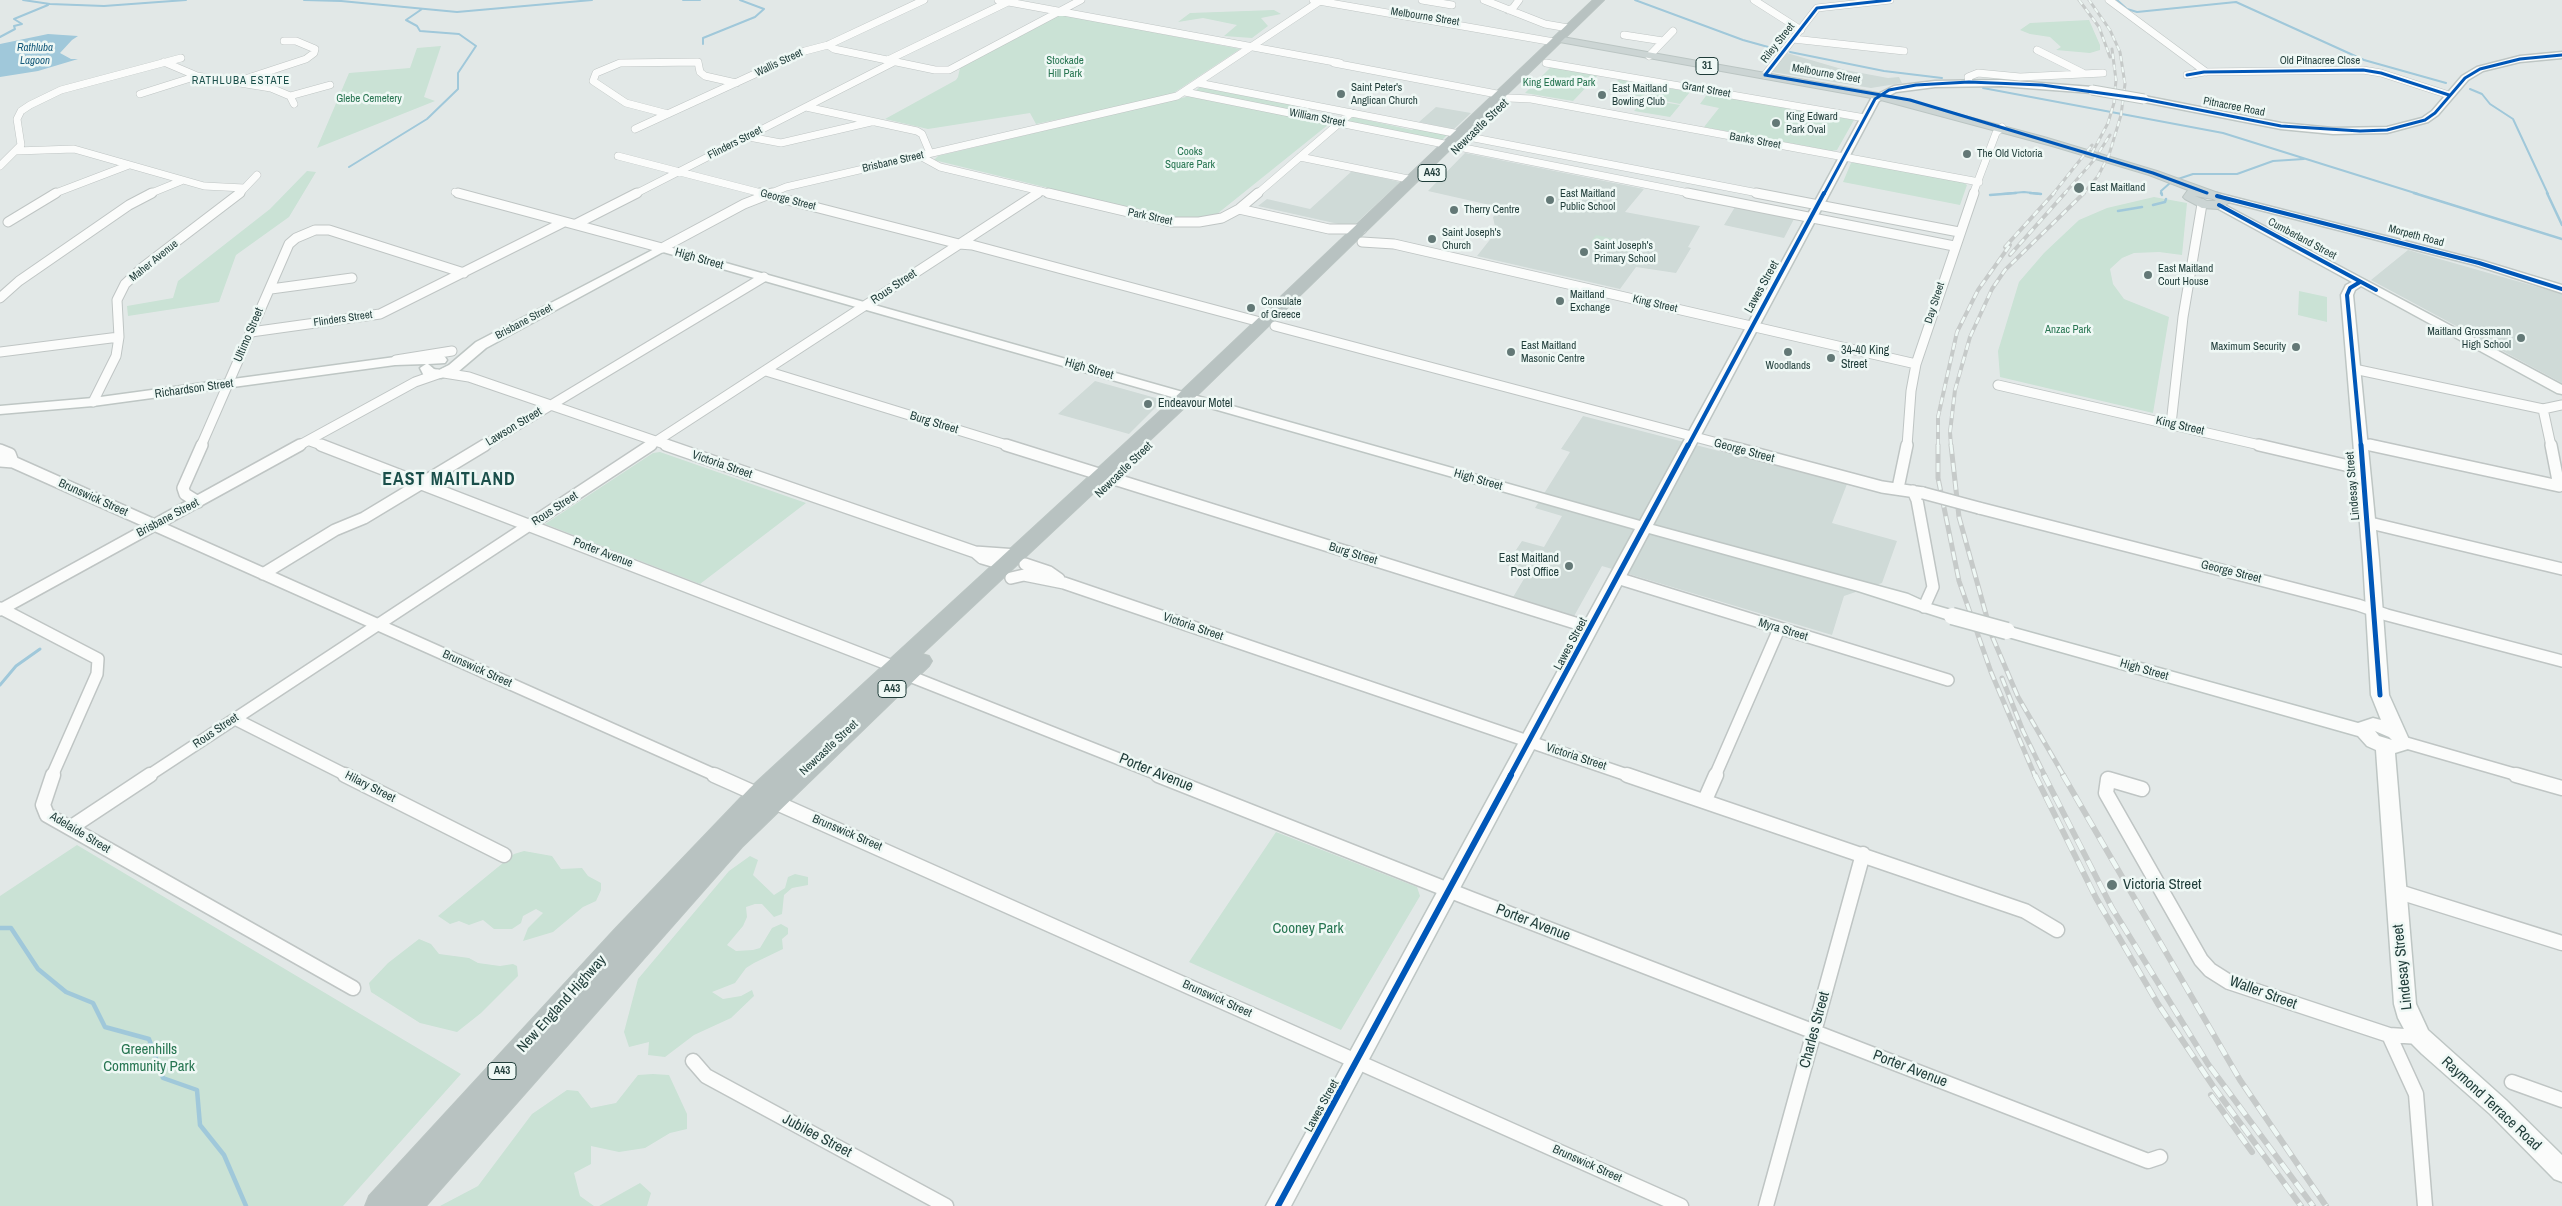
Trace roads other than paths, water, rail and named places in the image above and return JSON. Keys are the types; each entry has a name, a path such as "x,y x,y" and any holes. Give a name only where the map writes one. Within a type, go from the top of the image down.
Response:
{"highway":[{"name":"Newcastle Street","path":"1508,94 1546,63 1568,28 1599,0"},
{"name":"Newcastle Street","path":"1269,324 1342,248 1379,226 1459,141 1561,41 1611,0"},
{"name":"Newcastle Street","path":"632,940 766,798 1192,398 1361,236 1413,180 1459,141"},
{"name":"New England Highway","path":"380,1206 632,940"},
{"name":"New England Highway","path":"407,1206 632,940"}],"main road":[{"name":"Melbourne Street","path":"1561,41 1880,95 2153,173 2214,200"},
{"name":"Pitnacree Road","path":"1880,95 1916,85 1969,82 2092,90 2281,126 2360,132 2387,130 2425,120 2435,113 2465,78 2480,69 2520,59 2562,55"},
{"name":"Lawes Street","path":"1278,1206 1530,742 1751,326 1812,218 1865,118 1880,95"},
{"name":"31","path":"2180,184 2189,196 2196,192 2214,200"},
{"name":"Morpeth Road","path":"2214,200 2264,207 2479,263 2562,289"},
{"name":"Cumberland Street","path":"2214,200 2360,282 2562,390"},
{"name":"High Street","path":"662,248 1722,549 1739,557 1900,603 1924,607 2006,631 2367,728"},
{"name":"Brisbane Street","path":"443,365 662,248"},
{"name":"Lindesay Street","path":"2360,282 2347,292 2372,610 2380,695 2394,740 2396,891 2406,1004 2409,1018 2420,1037"},
{"path":"2349,305 2359,295 2376,290"},
{"name":"Richardson Street","path":"3,412 93,402 387,362 413,361 443,365"},
{"path":"0,423 65,413 93,402"},
{"name":"Lindesay Street","path":"2367,728 2380,695"},
{"path":"2367,728 2373,741 2394,740"},
{"name":"Raymond Terrace Road","path":"2420,1037 2498,1107 2562,1171"}],"street":[{"name":"Wallis Street","path":"635,129 805,51 828,45 924,0"},
{"name":"Banks Street","path":"998,0 1979,182"},
{"path":"828,45 834,49 891,61 935,70 949,70 1081,0"},
{"path":"1306,0 1315,2"},
{"path":"1422,0 1452,5"},
{"path":"1484,0 1544,24 1568,28"},
{"path":"1508,10 1513,8 1519,0"},
{"path":"1754,0 1801,30"},
{"path":"1826,0 1836,6"},
{"name":"Riley Street","path":"1764,75 1817,8 1890,0"},
{"path":"2109,0 2137,23 2206,72"},
{"name":"Flinders Street","path":"576,224 749,137 891,61 1010,1"},
{"name":"Melbourne Street","path":"1315,2 1329,1 1561,41"},
{"name":"Melbourne Street","path":"1315,2 1561,41"},
{"name":"Brisbane Street","path":"662,248 766,194 804,182 1165,99 1185,92 1315,2"},
{"path":"1649,56 1673,31"},
{"path":"1624,35 1663,41"},
{"path":"1793,39 1904,51"},
{"path":"237,82 306,59 314,53 315,49 296,41 284,41"},
{"path":"2037,50 2084,74"},
{"path":"0,166 16,152 22,141 17,119 21,111 30,105 62,90 181,58"},
{"path":"164,62 197,76 270,88 290,96 330,85"},
{"path":"668,114 626,103 593,81 596,72 620,63 698,62 700,72 705,76 736,83"},
{"name":"Grant Street","path":"1546,63 1865,118"},
{"name":"Old Pitnacree Close","path":"2187,75 2206,72 2363,70 2390,76 2449,95"},
{"path":"1969,82 1968,77 1978,73 2020,77 2104,73"},
{"path":"140,94 197,76"},
{"name":"William Street","path":"1198,83 1351,113 1459,141 1500,154 1954,246"},
{"name":"William Street","path":"1185,92 1339,122 1459,141 1510,144 1960,232"},
{"path":"290,96 294,104"},
{"path":"806,107 917,131 922,134 930,154"},
{"name":"Park Street","path":"920,156 940,167 1171,222 1210,221 1239,209 1351,113"},
{"path":"749,137 781,143 873,122"},
{"name":"Day Street","path":"1898,488 1906,456 1911,391 1916,364 1954,246 2000,128"},
{"path":"1500,154 1510,144"},
{"path":"16,152 74,149 181,181 204,186 244,188"},
{"name":"George Street","path":"618,156 1146,295 1169,298 1534,393 1882,487 1918,492 2562,660"},
{"path":"1300,157 1413,180"},
{"path":"8,222 50,195 129,165"},
{"path":"1644,184 1640,179 1644,174 1651,172"},
{"name":"Maher Avenue","path":"93,402 113,365 119,337 116,312 117,300 125,284 142,267 235,198 257,175"},
{"path":"0,298 19,281 129,205 149,194 181,181"},
{"path":"1733,202 1740,190"},
{"name":"Rous Street","path":"70,828 377,624 530,526 1040,191"},
{"name":"High Street","path":"455,192 662,248"},
{"path":"37,194 50,195"},
{"path":"2171,424 2184,317 2214,200"},
{"name":"King Street","path":"1239,209 1916,364"},
{"name":"Flinders Street","path":"251,332 380,314 564,222"},
{"name":"Ultimo Street","path":"198,502 185,494 183,488 289,244 296,238 315,230 329,230 464,272"},
{"name":"Lawson Street","path":"263,574 335,530 364,518 764,277"},
{"path":"271,289 352,278"},
{"path":"0,352 119,337"},
{"name":"Richardson Street","path":"387,362 443,365"},
{"name":"Brisbane Street","path":"0,609 198,502 443,365"},
{"name":"Victoria Street","path":"443,365 464,370 469,377"},
{"name":"Victoria Street","path":"443,365 469,377 1015,565 1024,576 1064,583 1863,854 2025,911 2057,930"},
{"path":"2354,369 2543,409 2562,405"},
{"name":"Burg Street","path":"766,371 1591,628"},
{"name":"King Street","path":"1998,385 2362,469"},
{"path":"2360,443 2559,486 2543,409"},
{"name":"Porter Avenue","path":"310,440 606,554 1450,890 1815,1032 2148,1161 2160,1157"},
{"name":"Brunswick Street","path":"0,450 10,454 13,462"},
{"name":"Brunswick Street","path":"0,461 13,462 1681,1206"},
{"path":"1918,492 1917,500 1933,587 1924,607"},
{"path":"2366,522 2562,569"},
{"name":"Victoria Street","path":"975,552 982,558 1049,572 1064,583"},
{"name":"Myra Street","path":"1617,578 1948,680"},
{"name":"Adelaide Street","path":"0,609 98,659 97,674 46,788 43,804 47,814 353,988"},
{"path":"1705,800 1779,629"},
{"name":"Hilary Street","path":"235,719 504,856"},
{"path":"2394,740 2562,788"},
{"name":"Waller Street","path":"2142,789 2108,779 2106,793 2201,960 2210,970 2229,982 2369,1030 2389,1035"},
{"name":"Charles Street","path":"1766,1206 1863,854"},
{"path":"2396,891 2562,944"},
{"path":"2420,1037 2389,1035 2416,1094 2425,1206"},
{"name":"Jubilee Street","path":"694,1061 706,1076 946,1206"},
{"path":"2512,1082 2562,1100"}],"water":[{"name":"Rathluba Lagoon","path":"48,34 78,36 60,53 71,59 78,59 38,71 0,77 0,44"}],"waterway":[{"path":"23,0 50,4 104,6 186,0"},
{"path":"304,0 341,1 457,12 592,0"},
{"path":"683,0 700,0"},
{"path":"703,44 703,38 755,17 764,9 740,0"},
{"path":"1635,0 1743,40 1779,50"},
{"path":"2117,0 2127,9 2137,12 2236,2 2364,60 2446,83"},
{"path":"0,37 15,29 14,26 22,24 14,19 48,5"},
{"path":"349,167 427,119 458,89 458,73 476,46 459,34 420,31 417,26 406,20 422,9"},
{"path":"1790,52 1884,71 1942,78"},
{"path":"1983,88 2223,133 2418,194"},
{"path":"2470,89 2482,94 2490,104 2513,119 2548,194"},
{"path":"2178,179 2193,174 2237,174 2273,161 2304,159"},
{"path":"2162,194 2161,191 2170,183"},
{"path":"2002,194 2024,192 2041,194 2030,193"},
{"path":"1990,195 2016,193"},
{"path":"2414,193 2562,239"},
{"path":"2547,193 2562,225"},
{"path":"2153,205 2165,202 2166,199"},
{"path":"2118,211 2142,207"},
{"path":"0,685 16,666 40,649"},
{"path":"0,928 11,928 38,969 66,992 93,1003 105,1027 149,1039 163,1078 197,1090 200,1125 224,1155 246,1206"}],"railway":[{"path":"2079,0 2099,27 2110,57"},
{"path":"2083,194 2098,176 2109,155 2121,115 2125,84 2120,52 2110,30 2089,0"},
{"path":"2092,153 2108,123 2114,103 2116,80 2112,49"},
{"path":"2064,194 2094,160 2110,135"},
{"path":"2053,194 2092,145"},
{"path":"2005,247 2054,193"},
{"path":"2010,255 2065,193"},
{"path":"1951,446 1950,432 1955,390 1970,337 1992,289 2005,270 2083,194"},
{"path":"2010,245 1978,290 1957,332 1938,417 1938,478 1959,581 1991,672 2035,776"},
{"path":"1951,445 1959,517 1992,636 2018,697 2064,776"},
{"path":"2002,678 2023,731 2045,776"},
{"path":"2035,775 2096,898 2158,1004 2213,1086 2301,1206"},
{"path":"2044,775 2112,908 2208,1064 2313,1206"},
{"path":"2063,775 2240,1080 2326,1206"},
{"path":"2211,1095 2252,1152"}],"place":[{"name":"Saint Peter's Anglican Church","path":"1341,94"},
{"name":"East Maitland Bowling Club","path":"1602,95"},
{"name":"King Edward Park Oval","path":"1776,123"},
{"name":"The Old Victoria","path":"1967,154"},
{"name":"East Maitland","path":"2079,188"},
{"name":"East Maitland Public School","path":"1550,200"},
{"name":"Therry Centre","path":"1454,210"},
{"name":"Saint Joseph's Church","path":"1432,239"},
{"name":"Saint Joseph's Primary School","path":"1584,252"},
{"name":"East Maitland Court House","path":"2148,275"},
{"name":"Maitland Exchange","path":"1560,301"},
{"name":"Consulate of Greece","path":"1251,308"},
{"name":"Maitland Grossmann High School","path":"2521,338"},
{"name":"Maximum Security","path":"2296,347"},
{"name":"East Maitland Masonic Centre","path":"1511,352"},
{"name":"Woodlands","path":"1788,352"},
{"name":"34-40 King Street","path":"1831,358"},
{"name":"Endeavour Motel","path":"1148,404"},
{"name":"East Maitland Post Office","path":"1569,566"},
{"name":"Victoria Street","path":"2112,885"}],"district":[{"name":"RATHLUBA ESTATE","path":"241,81"},
{"name":"EAST MAITLAND","path":"449,480"}],"park label":[{"name":"Stockade Hill Park","path":"1065,67"},
{"name":"King Edward Park","path":"1559,83"},
{"name":"Glebe Cemetery","path":"369,99"},
{"name":"Cooks Square Park","path":"1190,158"},
{"name":"Anzac Park","path":"2068,330"},
{"name":"Cooney Park","path":"1308,929"},
{"name":"Greenhills Community Park","path":"149,1058"}]}
